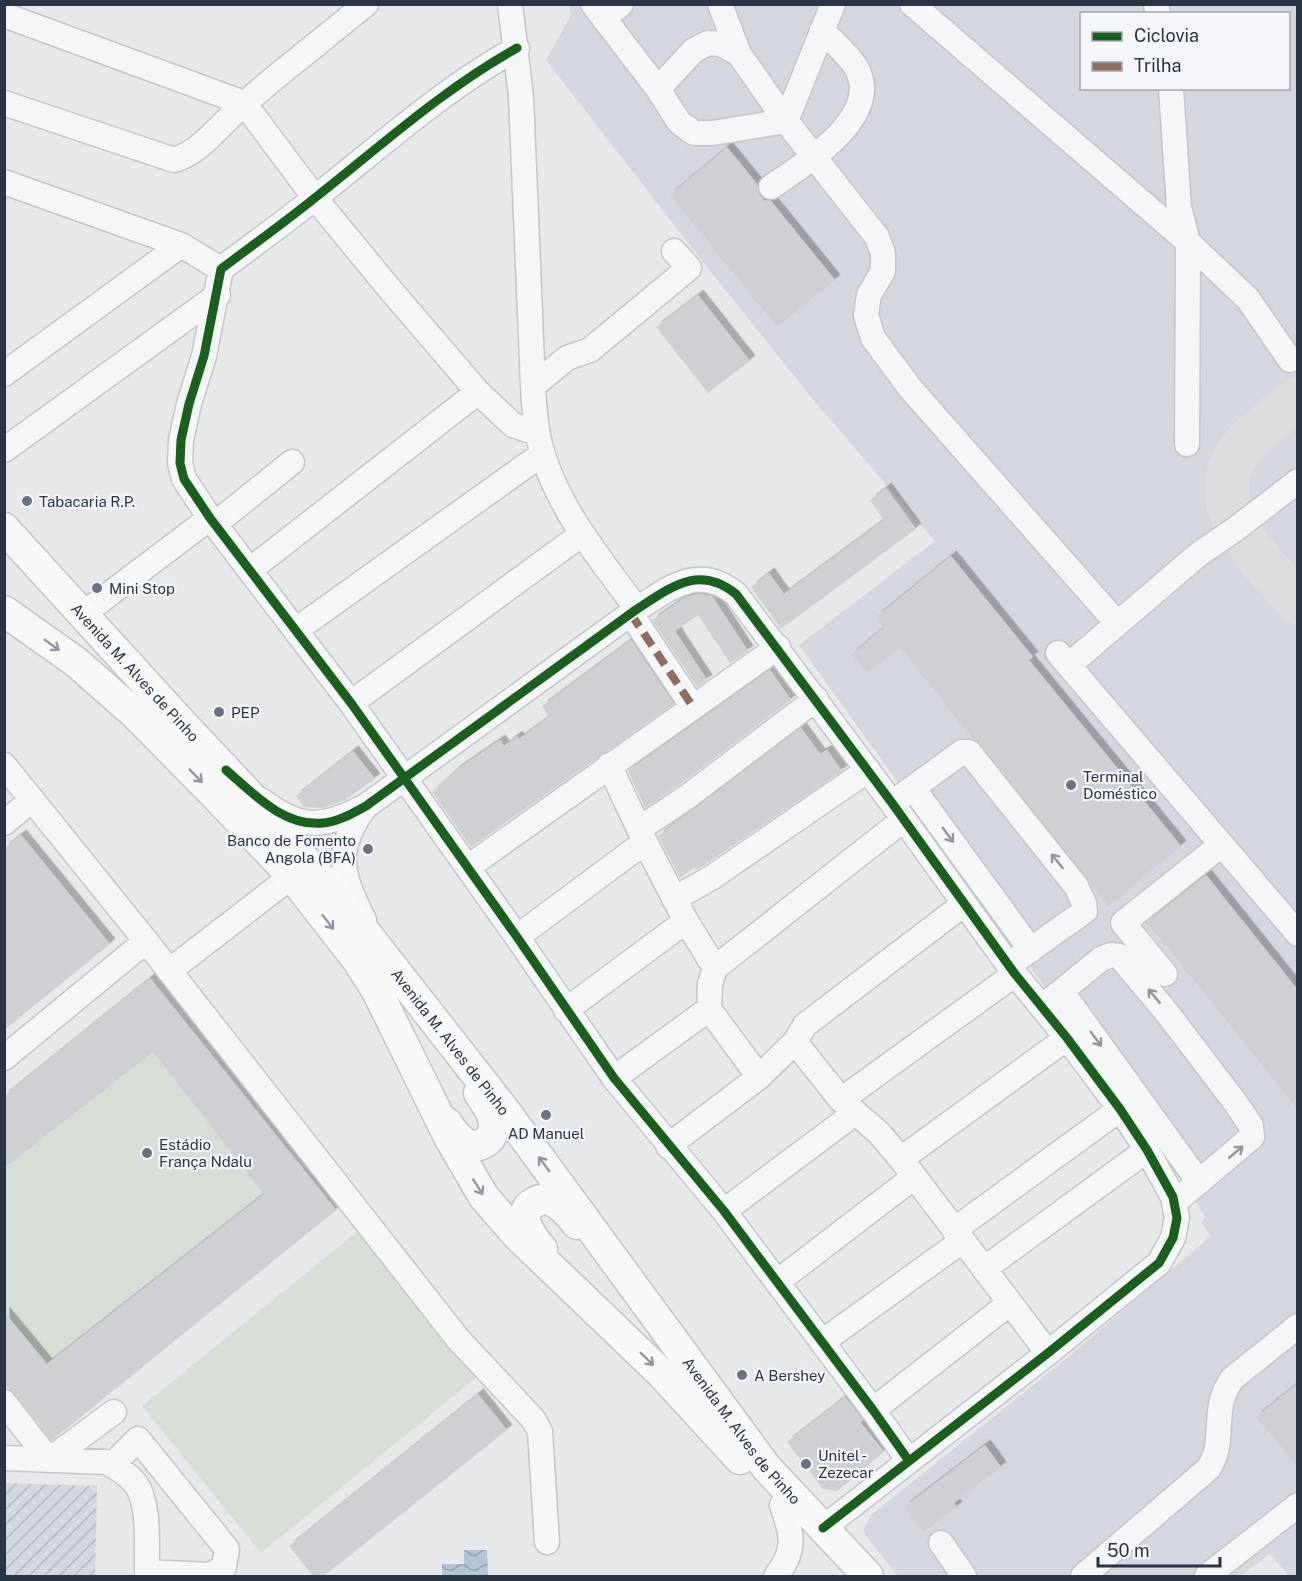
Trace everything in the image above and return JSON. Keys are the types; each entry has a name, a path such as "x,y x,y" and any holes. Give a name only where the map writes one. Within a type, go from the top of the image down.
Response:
{"main road":[{"name":"Avenida M. Alves de Pinho","path":"4,528 226,770 320,877 505,1111 766,1467 868,1576"},
{"path":"4,534 32,559"},
{"name":"Avenida M. Alves de Pinho","path":"4,611 76,662 134,713 292,876 358,961 376,991 450,1139 484,1197 517,1235 662,1374 847,1576"},
{"path":"402,1042 453,1132 465,1143 481,1145 488,1141 493,1133 494,1123 491,1112 431,1019"},
{"path":"605,1318 530,1235 525,1223 526,1212 532,1204 540,1200 549,1200 567,1212 640,1296"}],"street":[{"path":"4,103 174,160 182,158 194,150 244,103 366,4"},
{"path":"510,4 521,96 533,386 540,443 564,504 693,707"},
{"path":"720,4 740,54 786,121 877,237 883,253 883,271 869,295 866,315 873,338 910,388 1117,623"},
{"path":"786,121 833,4"},
{"path":"912,4 1188,242 1248,299 1290,360"},
{"path":"606,9 679,122 694,133 713,133 786,121"},
{"path":"4,15 244,103 315,198 478,392 513,425 540,443"},
{"path":"771,187 814,157 844,129 857,112 863,89 857,70 822,30"},
{"path":"658,89 694,50 708,43 721,44 740,54"},
{"path":"516,48 462,80 413,117 315,198 221,269 218,295 204,356 181,440 180,464 184,480 351,703 518,937 614,1078 724,1211 909,1461"},
{"path":"1172,90 1179,207 1188,242 1187,444"},
{"path":"4,182 181,245 221,269"},
{"path":"4,374 181,245"},
{"path":"533,386 567,358 590,350 689,268 674,251"},
{"path":"4,450 218,295"},
{"path":"251,569 478,392"},
{"path":"296,630 540,443"},
{"path":"83,614 292,462"},
{"path":"1298,481 1199,554 1117,623 1064,659 1298,934"},
{"path":"351,703 582,534"},
{"path":"226,770 271,807 287,817 322,824 340,819 366,806 405,779 634,612 673,587 690,580 702,579 726,586 736,594 816,699 1012,970 1120,1109 1147,1150 1175,1202 1177,1218 1173,1238 1159,1263 1048,1353 823,1528"},
{"path":"468,867 777,647"},
{"path":"518,937 687,797 816,699"},
{"path":"724,1211 1012,970 1031,950 1085,911 1076,886 969,752 962,752 913,788 898,811 715,968 710,984 709,1009 759,1077"},
{"path":"4,765 146,941 458,1339 533,1419 540,1431 547,1542"},
{"path":"609,765 674,899 715,968"},
{"path":"674,899 711,878 868,770"},
{"path":"913,788 1031,950"},
{"path":"4,823 32,800"},
{"path":"366,806 353,824 345,843 343,863 347,884 355,903 388,962"},
{"path":"1165,974 1123,923 1221,845"},
{"path":"169,971 292,876"},
{"path":"668,1146 759,1077 795,1042 805,1025 964,904"},
{"path":"566,1010 686,921"},
{"path":"4,1058 146,941"},
{"path":"1042,1007 1101,959 1111,955 1119,956 1164,1009 1235,1102 1251,1126 1252,1137 1175,1202"},
{"path":"1062,992 1199,1182"},
{"path":"614,1078 709,1009"},
{"path":"777,1282 908,1168 1067,1038"},
{"path":"795,1042 848,1107 879,1133 908,1168 1048,1353"},
{"path":"822,1342 1120,1109"},
{"path":"984,1269 1147,1150"},
{"path":"873,1410 1010,1303"},
{"path":"1083,1576 1208,1469 1217,1454 1221,1398 1226,1387 1233,1378 1298,1326"},
{"path":"4,1402 49,1460"},
{"path":"49,1460 114,1412"},
{"path":"4,1458 106,1462 121,1470 137,1485 144,1503 147,1574 210,1575 224,1567 227,1549 138,1439 112,1465"},
{"path":"1207,1576 1298,1504"},
{"path":"777,1576 791,1553 790,1528 782,1505"},
{"path":"941,1543 964,1576"}],"shaded area":[{"path":"568,5 1297,5 1297,1576 1289,1576 1270,1554 1240,1576 898,1576 865,1535 864,1529 871,1515 1062,1362 1211,1236 1201,1223 1206,1217 1113,1082 799,645 935,541 815,402 546,60 571,15"},
{"name":"Estádio França Ndalu","path":"150,978 336,1210 50,1442 5,1385 5,1096"},
{"path":"359,1230 477,1377 261,1553 142,1406"},
{"path":"5,1483 97,1486 95,1576 5,1576"}],"water":[{"path":"464,1550 487,1550 488,1576 442,1576 442,1564 464,1564"}],"building":[{"path":"727,147 757,184 764,200 771,201 835,280 777,327 670,195"},
{"path":"698,295 750,361 708,393 656,327"},
{"path":"886,488 916,529 781,629 751,587 769,573 784,594 884,520 870,500"},
{"path":"951,556 1033,657 1029,660 1181,846 1108,906 980,743 972,738 900,647 867,673 851,655 884,627 876,617"},
{"path":"698,594 712,596 748,651 730,663 698,615 675,631 707,680 697,687 652,620 686,597"},
{"path":"631,640 674,704 471,847 432,792 456,770 500,740 504,746 517,736 519,739 549,717 542,706"},
{"path":"770,670 791,700 645,808 628,771"},
{"path":"801,728 820,754 827,750 842,771 703,866 696,870 695,867 680,878 658,836"},
{"path":"353,751 375,779 345,800 322,808 304,807 296,796"},
{"path":"21,835 110,944 4,1030 4,848"},
{"path":"1206,875 1298,990 1298,1110 1147,922"},
{"path":"150,978 336,1210 52,1440 15,1393 4,1385 4,1312 47,1364 264,1194 153,1052 4,1168 4,1096"},
{"path":"1298,1383 1298,1467 1256,1417"},
{"path":"478,1394 507,1430 324,1576 313,1576 289,1546"},
{"path":"845,1397 863,1420 860,1422 884,1452 837,1491 823,1489 787,1442"},
{"path":"985,1445 1001,1467 954,1503 957,1507 923,1532 904,1507"}],"taxiway":[{"path":"1298,399 1246,443 1234,459 1227,479 1227,499 1233,518 1243,537 1270,572 1298,602"}],"marked path":[{"path":"631,614 693,707"}],"cycle path":[{"path":"517,48 438,100 221,269 204,356 181,440 180,463 184,479 210,518 351,703 614,1078 724,1211 909,1461"},
{"path":"226,770 270,807 295,820 323,823 340,819 366,806 662,593 685,582 697,580 723,585 736,594 892,803 1015,974 1120,1109 1147,1150 1173,1197 1177,1218 1173,1238 1159,1263 1048,1353 823,1528"}],"place":[{"name":"Tabacaria R.P.","path":"27,501"},
{"name":"Mini Stop","path":"97,588"},
{"name":"PEP","path":"219,712"},
{"name":"Terminal Doméstico","path":"1071,785"},
{"name":"Banco de Fomento Angola (BFA)","path":"368,849"},
{"name":"AD Manuel","path":"546,1115"},
{"name":"Estádio França Ndalu","path":"147,1153"},
{"name":"A Bershey","path":"742,1375"},
{"name":"Unitel - Zezecar","path":"806,1464"}]}
